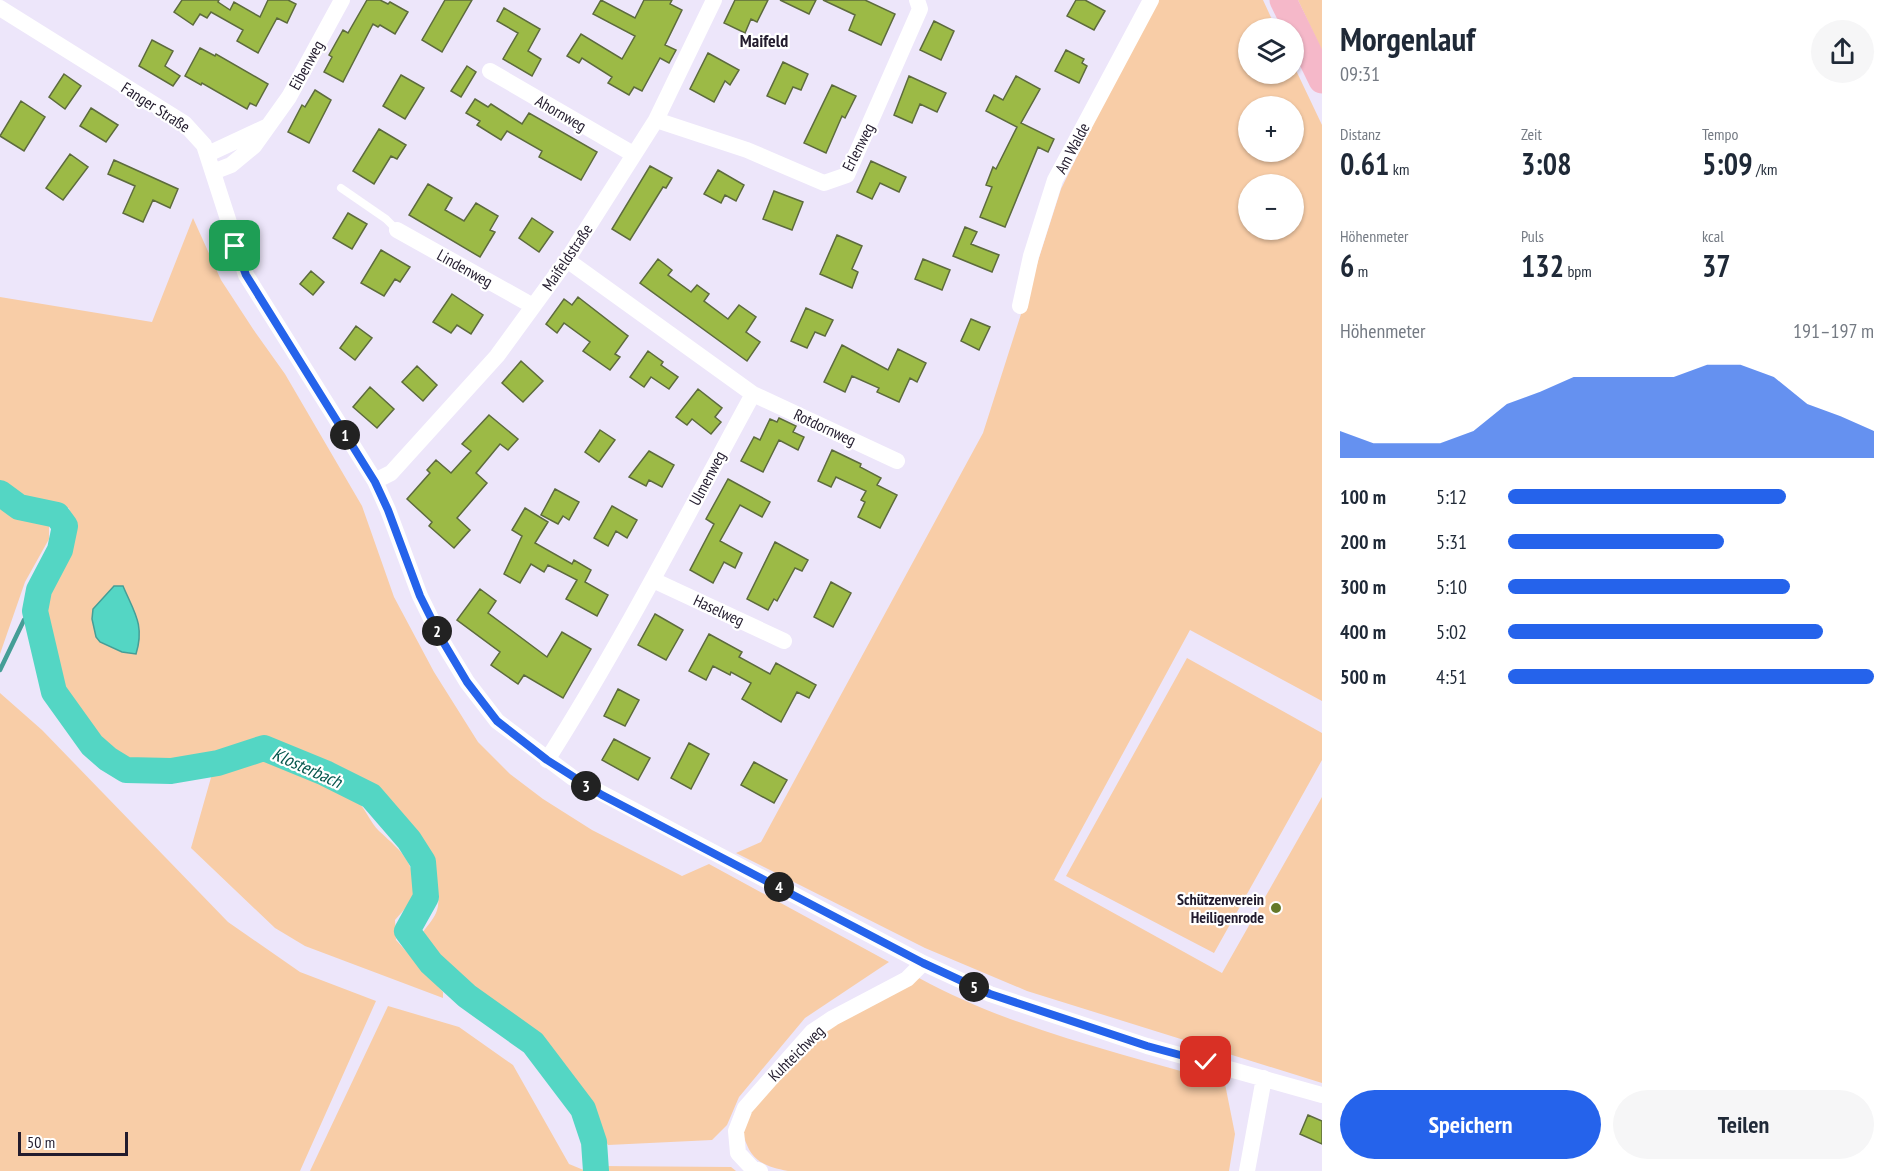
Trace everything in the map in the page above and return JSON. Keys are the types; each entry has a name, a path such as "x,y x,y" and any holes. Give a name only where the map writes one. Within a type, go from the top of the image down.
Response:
{"main road":[{"path":"1283,0 1322,80"}],"street":[{"name":"Eibenweg","path":"213,172 231,165 254,146 288,96 342,0"},
{"name":"Maifeldstraße","path":"375,482 391,473 482,373 567,260 656,120 714,0"},
{"name":"Erlenweg","path":"656,120 747,150 825,183 847,175 920,9 917,0"},
{"name":"Am Walde","path":"1020,306 1031,256 1055,180 1151,0"},
{"name":"Fanger Straße","path":"0,8 184,123 199,138 208,154 235,246 246,275 375,482 388,510 420,596 442,640 462,674 497,721 547,760 602,795 923,963 990,994 1147,1046 1322,1095"},
{"name":"Ahornweg","path":"490,71 633,154"},
{"name":"Eibenweg","path":"208,154 266,127"},
{"name":"Lindenweg","path":"396,230 533,306"},
{"path":"567,260 753,394"},
{"name":"Rotdornweg","path":"753,394 897,461"},
{"name":"Ulmenweg","path":"547,760 581,707 653,580 753,394"},
{"name":"Haselweg","path":"653,580 784,641"},
{"name":"Kuhteichweg","path":"760,1171 752,1168 738,1153 736,1131 745,1108 812,1032 833,1018 907,980 923,963"},
{"path":"1247,1171 1264,1078"}],"lane":[{"path":"340,188 386,219 396,230"}],"shaded area":[{"path":"1157,0 1263,0 1271,18 1238,18 1238,84 1303,84 1322,125 1322,701 1190,630 1054,880 1222,973 1322,797 1322,1083 1027,991 925,948 736,853 761,842 983,433 1061,189 1142,25"},
{"path":"1298,0 1322,0 1322,51"},
{"path":"193,218 221,280 285,374 362,506 394,597 434,672 478,742 510,774 543,799 592,830 682,876 709,864 889,962 805,1018 739,1097 727,1125 712,1140 608,1145 578,1093 542,1044 513,1016 477,994 462,981 428,940 423,932 435,916 438,905 432,862 418,836 395,817 384,799 373,790 325,766 258,741 165,763 149,765 120,761 100,747 63,698 51,665 43,610 46,588 69,542 71,521 69,508 48,506 0,485 0,297 152,322"},
{"path":"0,500 11,507 49,521 49,539 25,582 0,654"},
{"path":"114,586 123,586 137,619 139,635 136,654 122,652 100,642 96,637 92,619 93,609"},
{"path":"1187,658 1322,733 1322,760 1214,953 1066,876"},
{"path":"0,693 42,730 228,922 300,972 376,1001 300,1171 0,1171"},
{"path":"264,761 324,782 347,794 357,801 376,827 406,858 417,895 395,920 396,940 443,992 443,998 305,946 275,928 191,848 212,774"},
{"path":"919,978 992,1012 1030,1026 1225,1084 1235,1134 1229,1171 788,1171 770,1166 757,1159 748,1147 742,1129 748,1115 819,1034"},
{"path":"388,1006 459,1027 513,1065 569,1164 586,1171 310,1171"},
{"path":"601,1166 731,1167 736,1171 602,1171"}],"building":[{"path":"182,0 219,0 218,2 230,10 234,2 260,17 268,0 288,0 296,4 287,23 277,18 258,53 237,41 243,30 211,12 207,18 200,14 193,25 174,12"},
{"path":"367,0 380,0 388,4 390,2 408,12 395,34 380,25 378,27 373,24 343,82 324,72 332,57 329,55 343,30 348,33"},
{"path":"445,0 472,0 442,52 422,40"},
{"path":"601,0 635,18 644,0 672,0 670,4 682,10 665,45 676,50 669,63 660,58 642,91 634,87 629,95 608,83 612,77 582,58 579,63 567,56 581,34 622,59 635,36 593,14"},
{"path":"735,0 768,0 757,22 751,19 745,33 724,23"},
{"path":"780,0 816,0 809,14"},
{"path":"823,0 865,0 895,14 881,45 849,30 855,15"},
{"path":"1076,0 1085,0 1105,11 1094,30 1067,16"},
{"path":"504,8 540,29 528,51 541,59 532,76 503,59 518,33 497,21"},
{"path":"934,21 954,31 941,60 920,50"},
{"path":"152,40 173,51 165,66 180,76 173,86 139,66"},
{"path":"200,48 215,56 216,54 268,84 256,106 250,103 247,109 202,83 201,85 185,76"},
{"path":"1066,50 1084,59 1082,63 1087,66 1079,83 1055,71"},
{"path":"708,53 739,70 730,85 725,81 714,102 690,89"},
{"path":"783,62 808,74 801,90 793,87 785,104 767,96"},
{"path":"467,66 476,72 461,97 451,91"},
{"path":"64,74 81,86 65,109 49,97"},
{"path":"401,75 424,88 405,119 383,106"},
{"path":"909,76 946,93 937,112 920,104 912,123 894,115"},
{"path":"1016,76 1040,89 1021,123 1054,139 1048,152 1038,147 1005,227 980,217 992,187 986,185 993,167 996,169 1017,127 986,111 994,95 1003,100"},
{"path":"832,85 856,96 845,118 842,116 826,153 804,143"},
{"path":"315,90 331,100 309,143 288,132 302,105 305,107"},
{"path":"475,99 488,107 491,104 522,124 529,113 597,152 581,180 539,157 542,151 507,131 501,140 477,125 480,121 466,113"},
{"path":"21,101 45,117 24,151 0,136"},
{"path":"91,108 118,125 106,142 80,126"},
{"path":"379,129 406,145 397,159 391,156 374,184 353,171"},
{"path":"70,154 88,167 63,200 46,188"},
{"path":"114,160 178,189 170,208 153,200 143,222 123,213 135,186 108,174"},
{"path":"871,161 906,177 899,192 880,183 872,199 857,192"},
{"path":"650,166 672,178 666,188 663,187 630,240 612,229"},
{"path":"718,170 744,185 736,201 725,195 721,203 704,194"},
{"path":"428,184 452,198 445,210 464,221 476,203 498,216 490,230 495,232 480,257 409,215"},
{"path":"774,191 803,202 792,230 763,219"},
{"path":"348,213 367,224 352,249 333,238"},
{"path":"532,218 553,232 539,252 519,238"},
{"path":"965,227 977,232 971,244 999,255 992,272 953,256"},
{"path":"837,235 862,246 852,269 858,272 852,288 820,274"},
{"path":"381,250 410,267 400,282 395,279 384,296 361,283"},
{"path":"658,259 672,270 668,275 691,292 697,285 709,294 704,301 728,319 739,305 756,317 746,332 760,342 747,361 640,283"},
{"path":"923,259 950,270 942,290 915,279"},
{"path":"311,271 324,282 313,295 300,284"},
{"path":"452,294 483,315 471,334 457,325 451,333 433,322"},
{"path":"578,297 628,336 615,354 620,357 610,370 583,351 590,342 564,323 557,333 546,324 564,299 572,305"},
{"path":"806,308 833,320 825,336 815,332 807,348 791,341"},
{"path":"971,319 990,327 979,350 961,341"},
{"path":"356,326 372,338 355,360 340,348"},
{"path":"842,345 888,370 898,349 926,363 917,382 910,378 899,402 877,392 879,388 852,376 845,392 824,382"},
{"path":"648,351 663,362 661,365 678,377 669,389 651,377 644,387 630,377"},
{"path":"521,361 543,381 523,402 502,383"},
{"path":"417,366 437,385 423,401 402,382"},
{"path":"370,387 394,409 377,428 353,407"},
{"path":"698,389 722,408 715,417 721,422 711,434 692,419 687,425 676,417"},
{"path":"489,415 518,439 508,450 500,444 476,473 487,483 457,518 470,530 454,548 429,526 432,522 407,499 430,473 427,470 436,460 451,473 471,451 462,444"},
{"path":"779,418 796,426 793,432 804,437 798,450 779,440 763,472 741,461 754,437 760,440 770,419 777,422"},
{"path":"600,430 615,440 599,462 585,452"},
{"path":"832,450 861,464 860,467 881,478 877,485 897,495 880,528 858,517 865,502 861,500 866,491 836,477 831,487 818,481"},
{"path":"649,451 674,465 662,487 649,480 646,486 629,477"},
{"path":"728,479 770,502 762,517 740,505 720,541 742,553 735,568 724,562 713,583 690,570 714,524 706,519"},
{"path":"555,489 579,502 569,520 563,516 558,524 541,515"},
{"path":"612,506 637,520 627,538 616,531 608,546 594,538"},
{"path":"525,508 548,522 535,543 572,564 574,560 591,570 585,582 608,595 597,616 566,599 577,580 548,565 544,572 531,564 520,583 504,574 522,536 512,530"},
{"path":"775,542 808,560 802,571 795,568 777,601 774,599 768,610 747,599"},
{"path":"831,582 851,593 833,627 814,617"},
{"path":"480,589 496,601 488,613 547,657 562,632 591,649 563,698 524,675 518,684 491,665 500,652 457,620"},
{"path":"655,614 683,630 666,660 638,645"},
{"path":"709,634 742,652 739,657 770,674 776,663 816,685 809,698 797,692 781,722 742,699 751,683 731,672 730,675 713,666 706,680 689,671"},
{"path":"618,689 639,700 625,726 604,716"},
{"path":"614,739 650,758 638,780 602,760"},
{"path":"689,743 709,754 691,789 671,778"},
{"path":"754,762 787,780 774,803 741,785"},
{"path":"1308,1115 1322,1121 1322,1144 1300,1134"}],"waterway":[{"name":"Klosterbach","path":"0,493 19,507 57,515 65,526 60,550 39,590 35,611 54,692 92,745 108,759 126,770 171,771 218,763 264,748 325,773 371,796 409,840 423,862 426,897 407,931 431,963 467,996 533,1043 583,1109 594,1142 596,1171"},
{"path":"0,670 24,620 35,611"}],"place":[{"name":"Schützenverein Heiligenrode","path":"1276,908"}],"district":[{"name":"Maifeld","path":"764,41"}],"route":[{"path":"235,246 246,275 278,329 375,482 388,510 420,596 442,640 467,682 497,721 547,760 602,795 923,963 990,994 1034,1010 1206,1062"}]}
